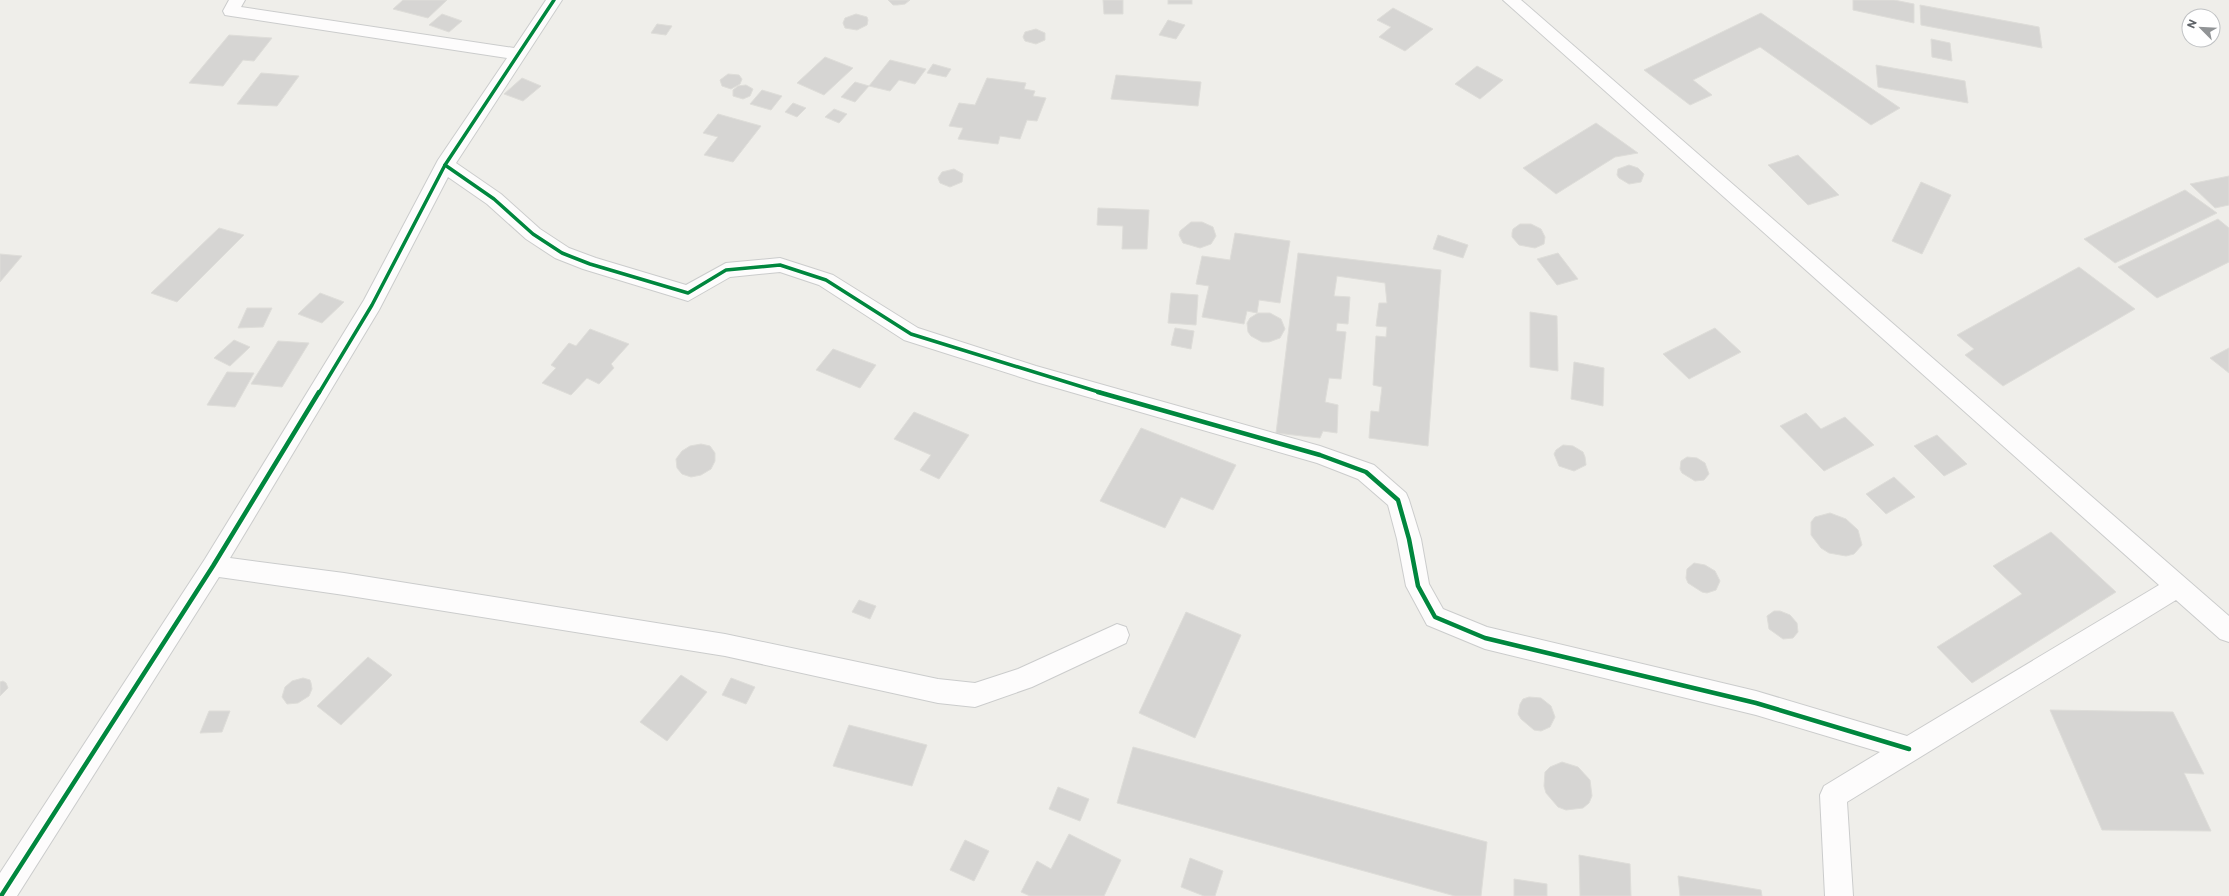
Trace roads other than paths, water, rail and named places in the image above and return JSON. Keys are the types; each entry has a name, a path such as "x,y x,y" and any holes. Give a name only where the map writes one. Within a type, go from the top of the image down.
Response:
{"street":[{"path":"237,0 231,11 518,54"},
{"path":"1,896 213,566 372,305 445,165 554,0"},
{"path":"1511,0 2229,631"},
{"path":"445,165 494,199 533,234 555,249 590,264 688,292 726,270 780,265 826,280 911,334 1036,374 1320,455 1366,472 1398,500 1409,539 1418,586 1435,617 1485,638 1756,703 1909,749"},
{"path":"213,566 344,584 725,645 938,691 975,695 1023,679 1117,635"},
{"path":"1839,896 1833,795 2178,586"}]}
